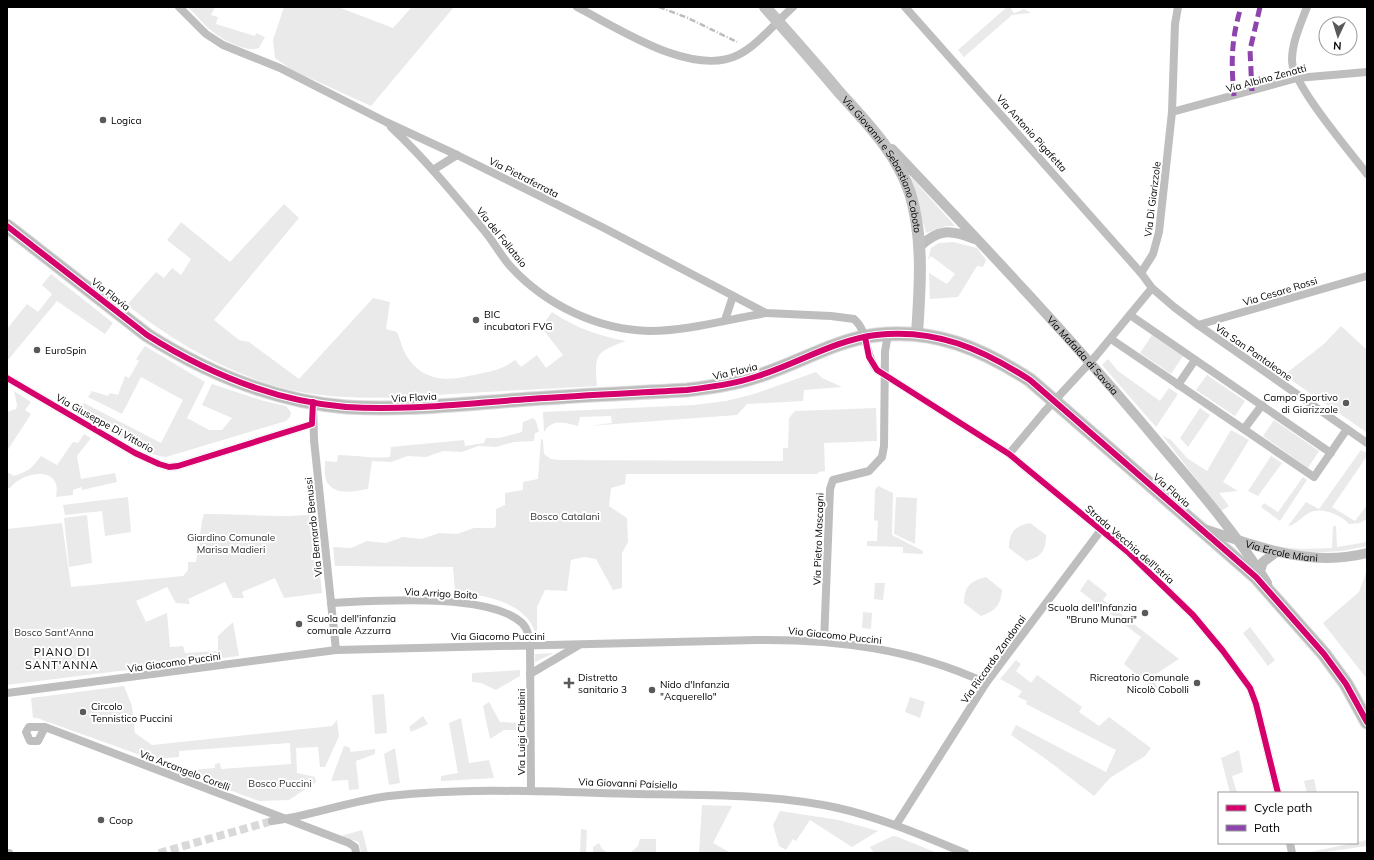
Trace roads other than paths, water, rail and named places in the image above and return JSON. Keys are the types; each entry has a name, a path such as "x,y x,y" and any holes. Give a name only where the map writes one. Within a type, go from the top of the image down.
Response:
{"main road":[{"name":"Via Giovanni e Sebastiano Caboto","path":"766,7 870,127 901,170 910,192 916,217 919,247 917,334"},
{"name":"Via Flavia","path":"7,226 147,335 170,349 209,370 244,384 268,392 313,402 346,406 413,407 686,390 720,386 757,377 837,346 865,337 888,335 917,334 952,341 972,348 1011,368 1030,380 1242,563 1277,598 1328,660 1346,684 1367,722"}],"street":[{"name":"Via Pietraferrata","path":"179,7 206,34 223,45 280,68 386,122 457,155 766,313 831,316 854,319 860,324 865,337"},
{"path":"577,7 660,49 687,58 722,61 739,54 793,7"},
{"name":"Via Antonio Pigafetta","path":"905,7 1141,273"},
{"name":"Via Di Giarizzole","path":"1141,273 1153,254 1159,232 1172,112 1175,24 1178,7"},
{"path":"1307,7 1292,60 1296,78 1321,114 1367,174"},
{"name":"Via Albino Zenatti","path":"1172,112 1296,78 1367,72"},
{"name":"Via del Follatoio","path":"386,122 433,170 484,229 511,267 535,288 566,309 606,326 650,331 766,313"},
{"name":"Via Mafalda di Savoia","path":"870,127 979,241 1115,390 1178,465 1236,539 1260,571 1277,598"},
{"path":"433,170 457,155"},
{"path":"919,247 935,234 949,231 960,233 979,241"},
{"path":"1009,454 1045,411 1095,357 1152,288 1141,273"},
{"name":"Via Cesare Rossi","path":"1198,325 1367,276"},
{"name":"Via San Pantaleone","path":"1152,288 1198,325 1367,442"},
{"path":"725,320 733,296"},
{"path":"1130,315 1331,453"},
{"name":"Via Pietro Mascagni","path":"824,642 830,489 833,480 869,471 882,457 884,446 885,351 888,335"},
{"name":"Strada Vecchia dell'Istria","path":"865,337 872,364 885,376 1009,454 1160,582 1193,616 1220,646 1250,688 1256,704 1278,792"},
{"path":"1111,338 1314,477 1347,429"},
{"path":"1178,384 1195,360"},
{"name":"Via Giuseppe Di Vittorio","path":"7,378 135,453 169,467 178,466 312,424"},
{"name":"Via Bernardo Benussi","path":"313,402 312,424 336,650"},
{"path":"1244,429 1262,405"},
{"name":"Via Ercole Miani","path":"1199,527 1275,553 1302,557 1329,558 1367,553"},
{"name":"Via Riccardo Zandonai","path":"896,825 986,683 1100,530"},
{"path":"1260,571 1263,562 1275,553"},
{"name":"Via Arrigo Boito","path":"331,603 387,601 476,603 499,610 522,623 528,632 530,646"},
{"name":"Via Giacomo Puccini","path":"7,693 336,650 461,646 580,645 701,640 793,639 902,652 939,663 986,683"},
{"path":"530,674 580,645"},
{"name":"Via Luigi Cherubini","path":"530,646 531,790"},
{"name":"Via Arcangelo Corelli","path":"45,727 349,843 355,847 356,853"},
{"name":"Via Giovanni Paisiello","path":"274,822 362,800 388,796 472,790 531,790 730,796 794,801 844,809 896,825 965,853"}],"tunnel":[{"path":"159,853 272,821"}],"railway":[{"path":"659,7 688,18 737,42"}],"place":[{"name":"Logica","path":"103,120"},
{"name":"BIC incubatori FVG","path":"476,320"},
{"name":"EuroSpin","path":"37,350"},
{"name":"Campo Sportivo di Giarizzole","path":"1346,403"},
{"name":"Scuola dell'Infanzia \"Bruno Munari\"","path":"1145,613"},
{"name":"Scuola dell'infanzia comunale Azzurra","path":"299,624"},
{"name":"Distretto sanitario 3","path":"569,683"},
{"name":"Ricreatorio Comunale Nicolò Cobolli","path":"1197,683"},
{"name":"Nido d'Infanzia \"Acquerello\"","path":"652,690"},
{"name":"Circolo Tennistico Puccini","path":"83,712"},
{"name":"Coop","path":"101,820"}],"district":[{"name":"PIANO DI SANT'ANNA","path":"62,658"}],"park label":[{"name":"Bosco Catalani","path":"565,516"},
{"name":"Giardino Comunale Marisa Madieri","path":"231,542"},
{"name":"Bosco Sant'Anna","path":"54,632"},
{"name":"Bosco Puccini","path":"280,783"}]}
